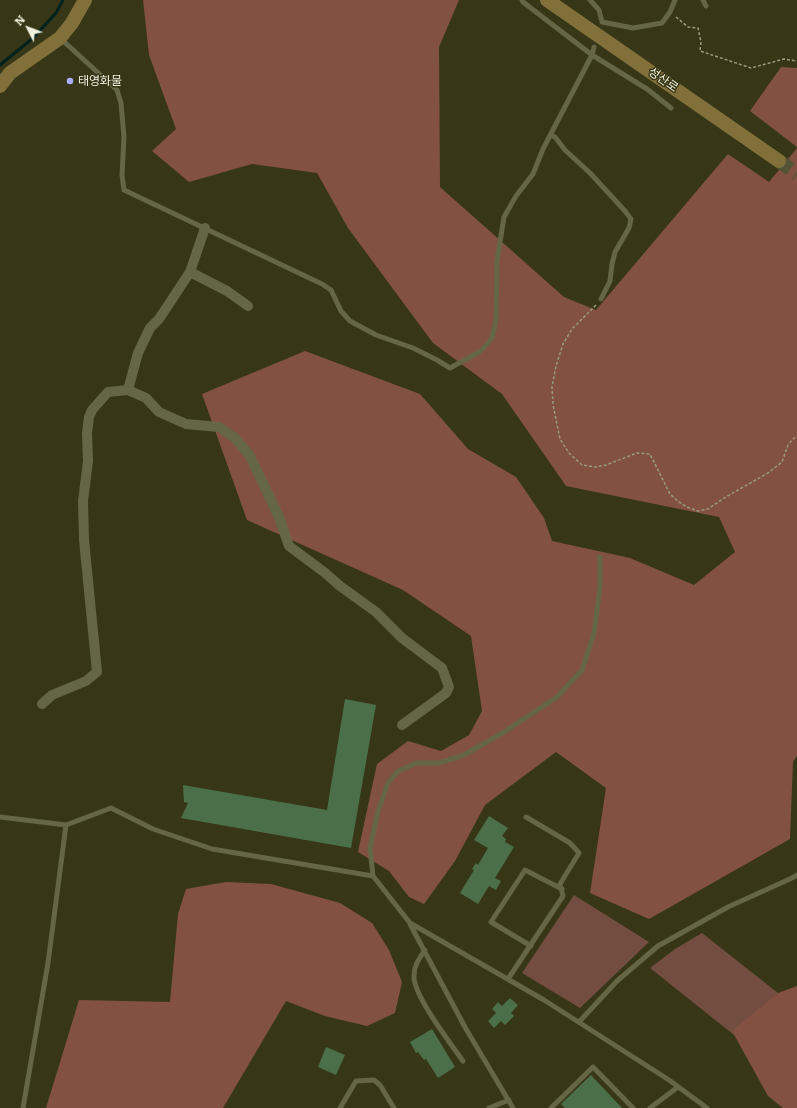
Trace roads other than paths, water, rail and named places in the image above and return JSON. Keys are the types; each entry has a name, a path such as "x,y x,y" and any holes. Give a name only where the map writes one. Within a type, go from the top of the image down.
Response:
{"main road":[{"path":"0,86 10,73 60,38 72,23 85,0"},
{"name":"성산로","path":"547,0 779,161"}],"street":[{"path":"128,390 138,353 150,328 159,319 190,272 205,228"},
{"path":"190,272 227,291 248,306"},
{"path":"42,704 52,695 86,681 96,672 84,540 83,501 88,461 87,433 89,417 92,410 108,392 128,390 146,398 159,412 186,424 219,427 235,438 250,456 279,517 289,546 376,612 402,638 442,668 449,687 446,693 402,725"}],"lane":[{"path":"522,0 522,2 592,55 647,89 671,108"},
{"path":"590,0 599,10 602,22 632,28 662,23 670,12 675,0"},
{"path":"703,0 706,6"},
{"path":"60,38 117,90 121,103 124,137 122,175 124,190 322,284 331,290 341,311 350,321 376,335 413,348 450,368 481,351 492,338 496,320 497,261 504,217 516,196 533,174 543,149 592,55 594,47"},
{"path":"550,135 555,137 565,150 590,173 631,219 629,228 615,252 610,281 602,299"},
{"path":"513,1108 466,1029 410,923 373,876 370,848 378,812 388,783 397,772 416,763 439,763 464,755 504,732 557,697 582,670 594,633 600,587 600,557"},
{"path":"0,817 66,825 111,808 153,829 212,848 373,876"},
{"path":"508,979 564,896 560,884 579,853 570,843 526,817"},
{"path":"23,1108 48,963 66,825"},
{"path":"531,946 491,922 525,870 562,889"},
{"path":"579,1022 617,981 658,946 728,908 797,875"},
{"path":"410,923 544,1000 678,1087 707,1108"},
{"path":"424,950 416,963 414,977 420,996 463,1061"},
{"path":"551,1108 593,1067 634,1108"},
{"path":"340,1108 356,1081 374,1080 380,1085 394,1108"},
{"path":"650,1108 678,1087"},
{"path":"489,1108 509,1100"}],"waterway":[{"path":"0,65 33,38 56,13 63,0"}],"tunnel":[{"path":"779,161 797,174"}],"place":[{"name":"태영화물","path":"70,81"}]}
